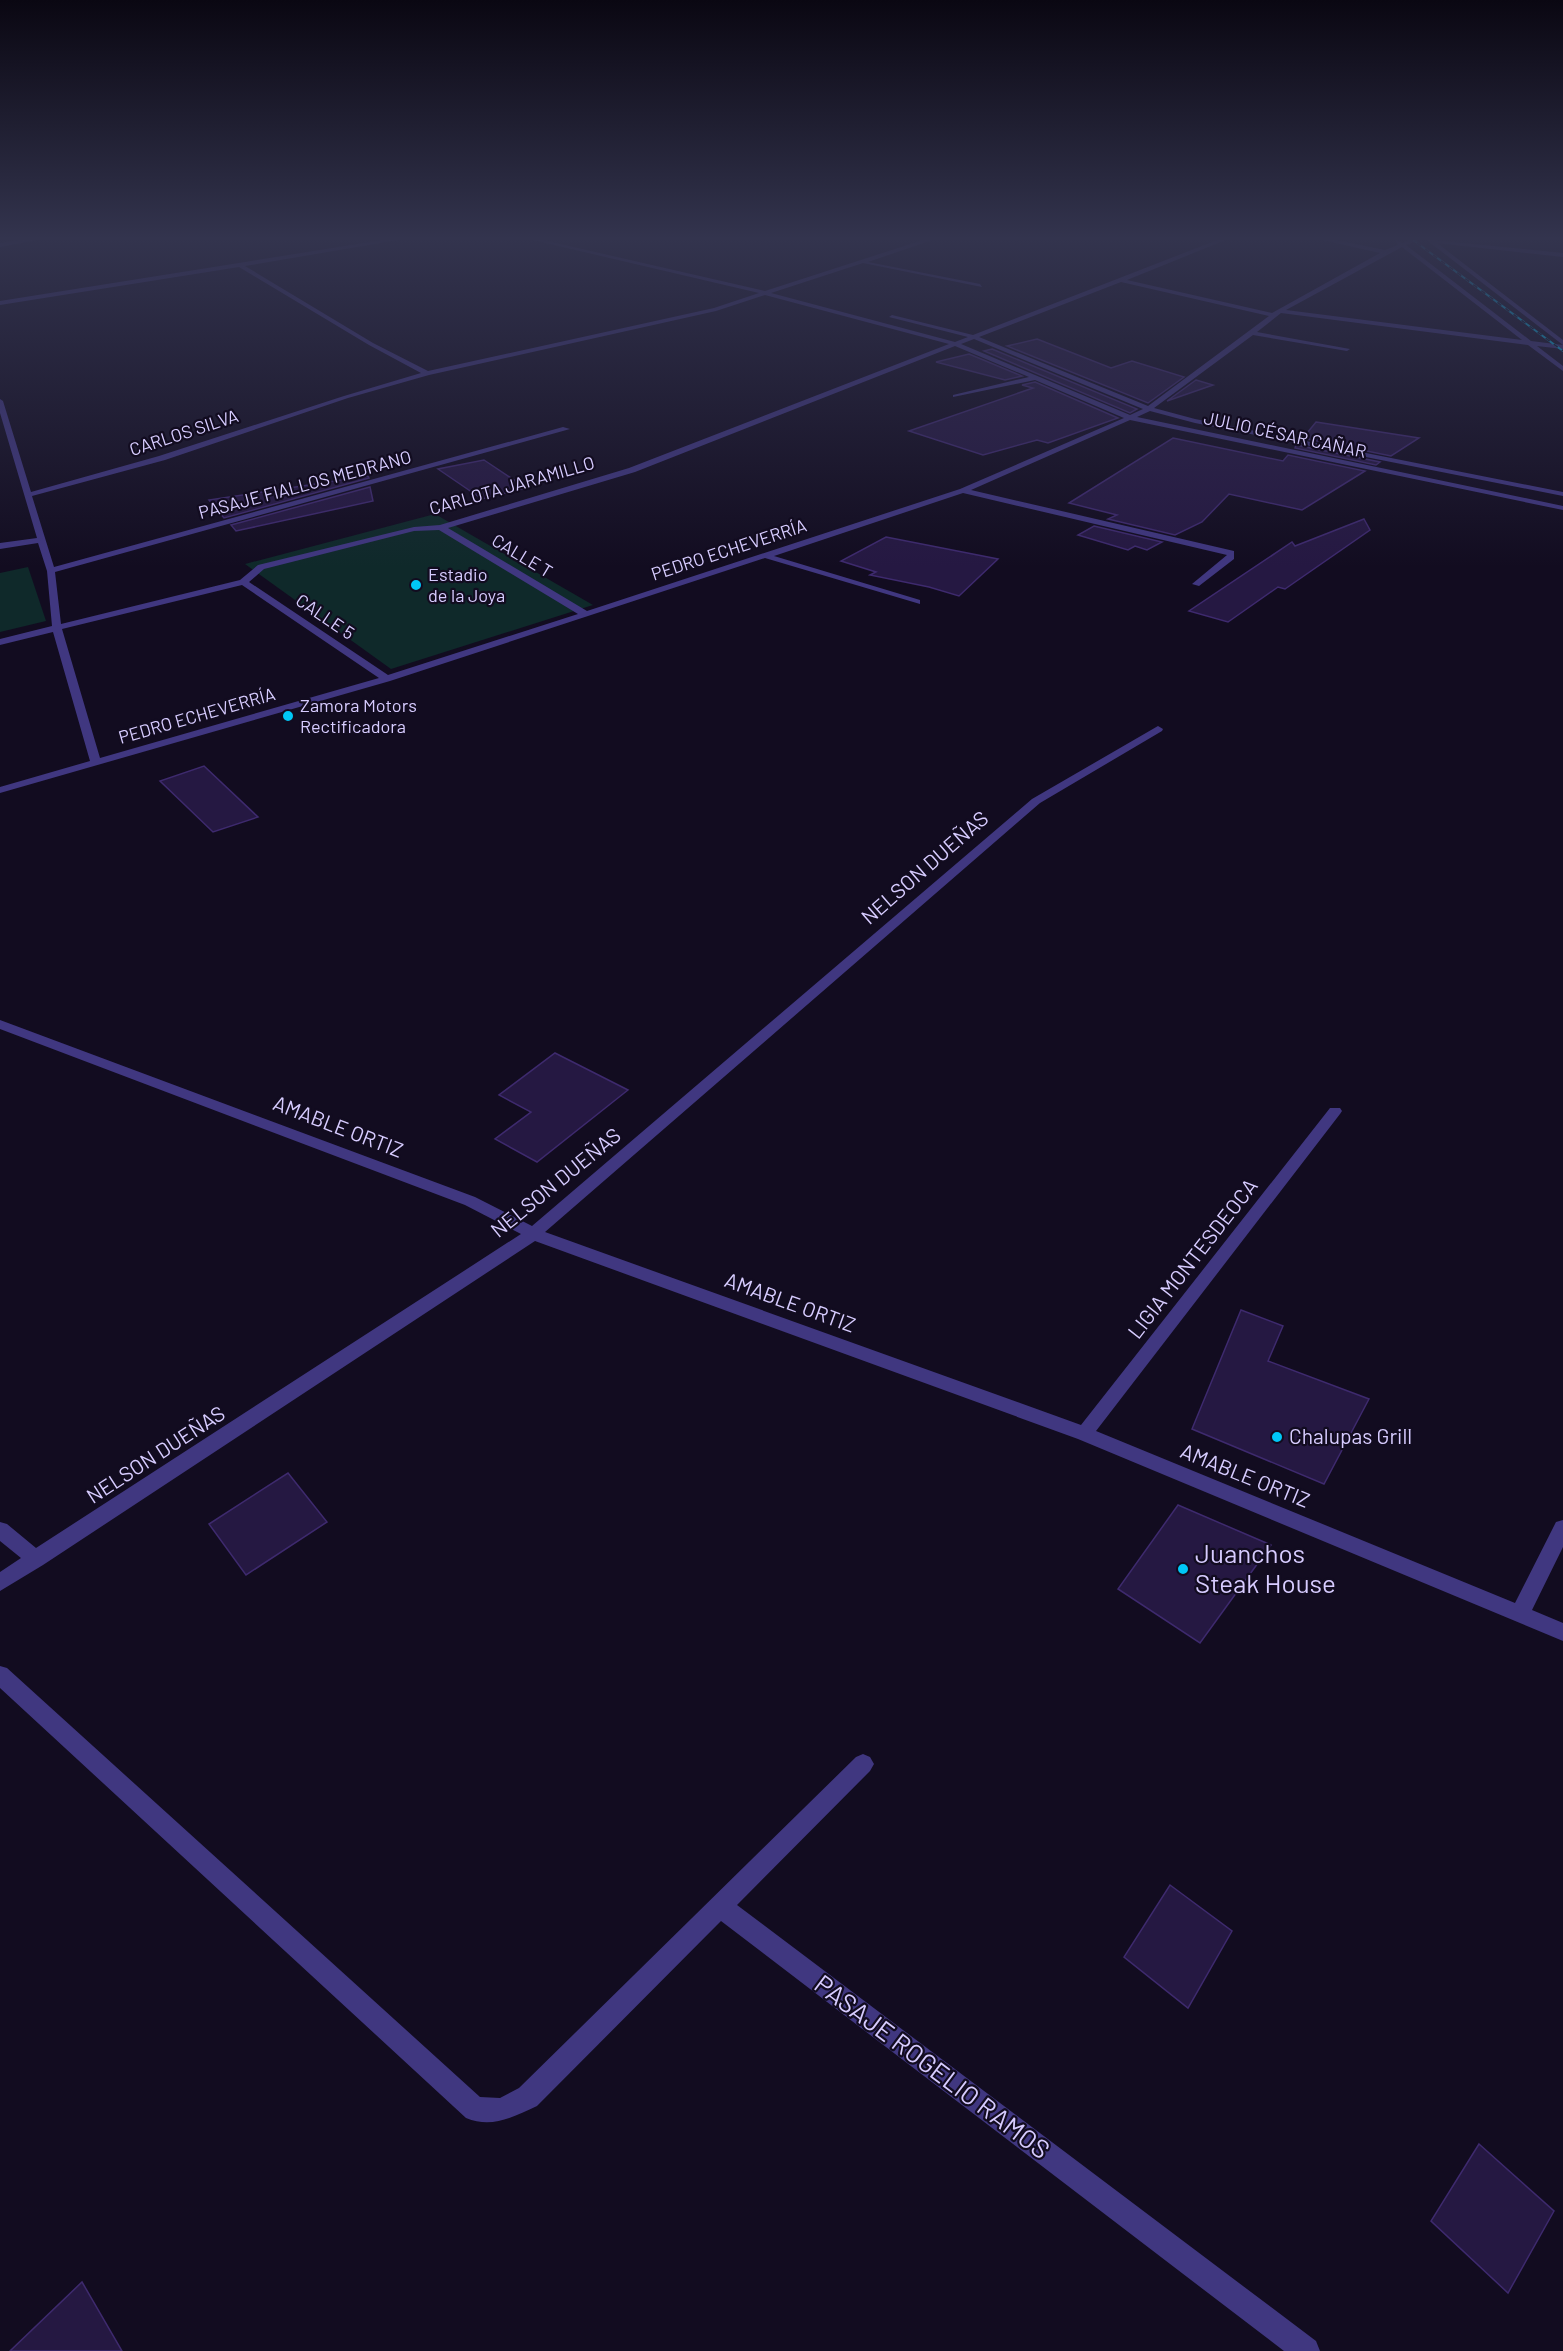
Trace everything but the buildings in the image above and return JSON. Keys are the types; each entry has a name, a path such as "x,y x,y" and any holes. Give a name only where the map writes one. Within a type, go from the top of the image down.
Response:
{"street":[{"path":"376,347 427,373"},
{"name":"CARLOS SILVA","path":"28,495 162,458 346,397 427,373 546,347"},
{"name":"CARLOTA JARAMILLO","path":"0,642 243,582 261,567 414,529 441,527 632,470 948,347"},
{"name":"JULIO CÉSAR CAÑAR","path":"961,347 1131,418 1563,508"},
{"name":"JULIO CÉSAR CAÑAR","path":"998,347 1149,409 1196,421 1563,494"},
{"name":"PEDRO ECHEVERRÍA","path":"0,790 387,679 963,491 1149,409 1233,347"},
{"path":"1333,347 1347,349"},
{"path":"1534,347 1563,369"},
{"path":"955,396 1035,378"},
{"path":"0,401 51,571 57,628 96,763"},
{"name":"PASAJE FIALLOS MEDRANO","path":"51,571 566,429"},
{"path":"963,491 1231,553 1231,557 1196,584"},
{"name":"CALLE T","path":"441,527 587,615"},
{"path":"0,546 42,540"},
{"path":"766,556 916,602"},
{"name":"CALLE 5","path":"243,582 387,679"},
{"name":"NELSON DUEÑAS","path":"0,1582 533,1233 1036,801 1158,729"},
{"name":"AMABLE ORTIZ","path":"0,1024 470,1200 533,1233 1084,1434 1563,1632"},
{"name":"LIGIA MONTESDEOCA","path":"1084,1434 1335,1111"},
{"path":"1520,1613 1563,1528"},
{"path":"0,1530 36,1559"},
{"path":"0,1675 475,2109 501,2110 528,2097 863,1764"},
{"name":"PASAJE ROGELIO RAMOS","path":"719,1905 1306,2351"}],"green space":[{"name":"Estadio de la Joya","path":"435,514 593,605 391,669 245,564"},
{"path":"28,567 46,621 0,632 0,573"}],"railway":[{"path":"1557,347 1563,351"}],"place":[{"name":"Estadio de la Joya","path":"416,585"},
{"name":"Zamora Motors Rectificadora","path":"288,716"},
{"name":"Chalupas Grill","path":"1277,1437"},
{"name":"Juanchos Steak House","path":"1183,1569"}]}
